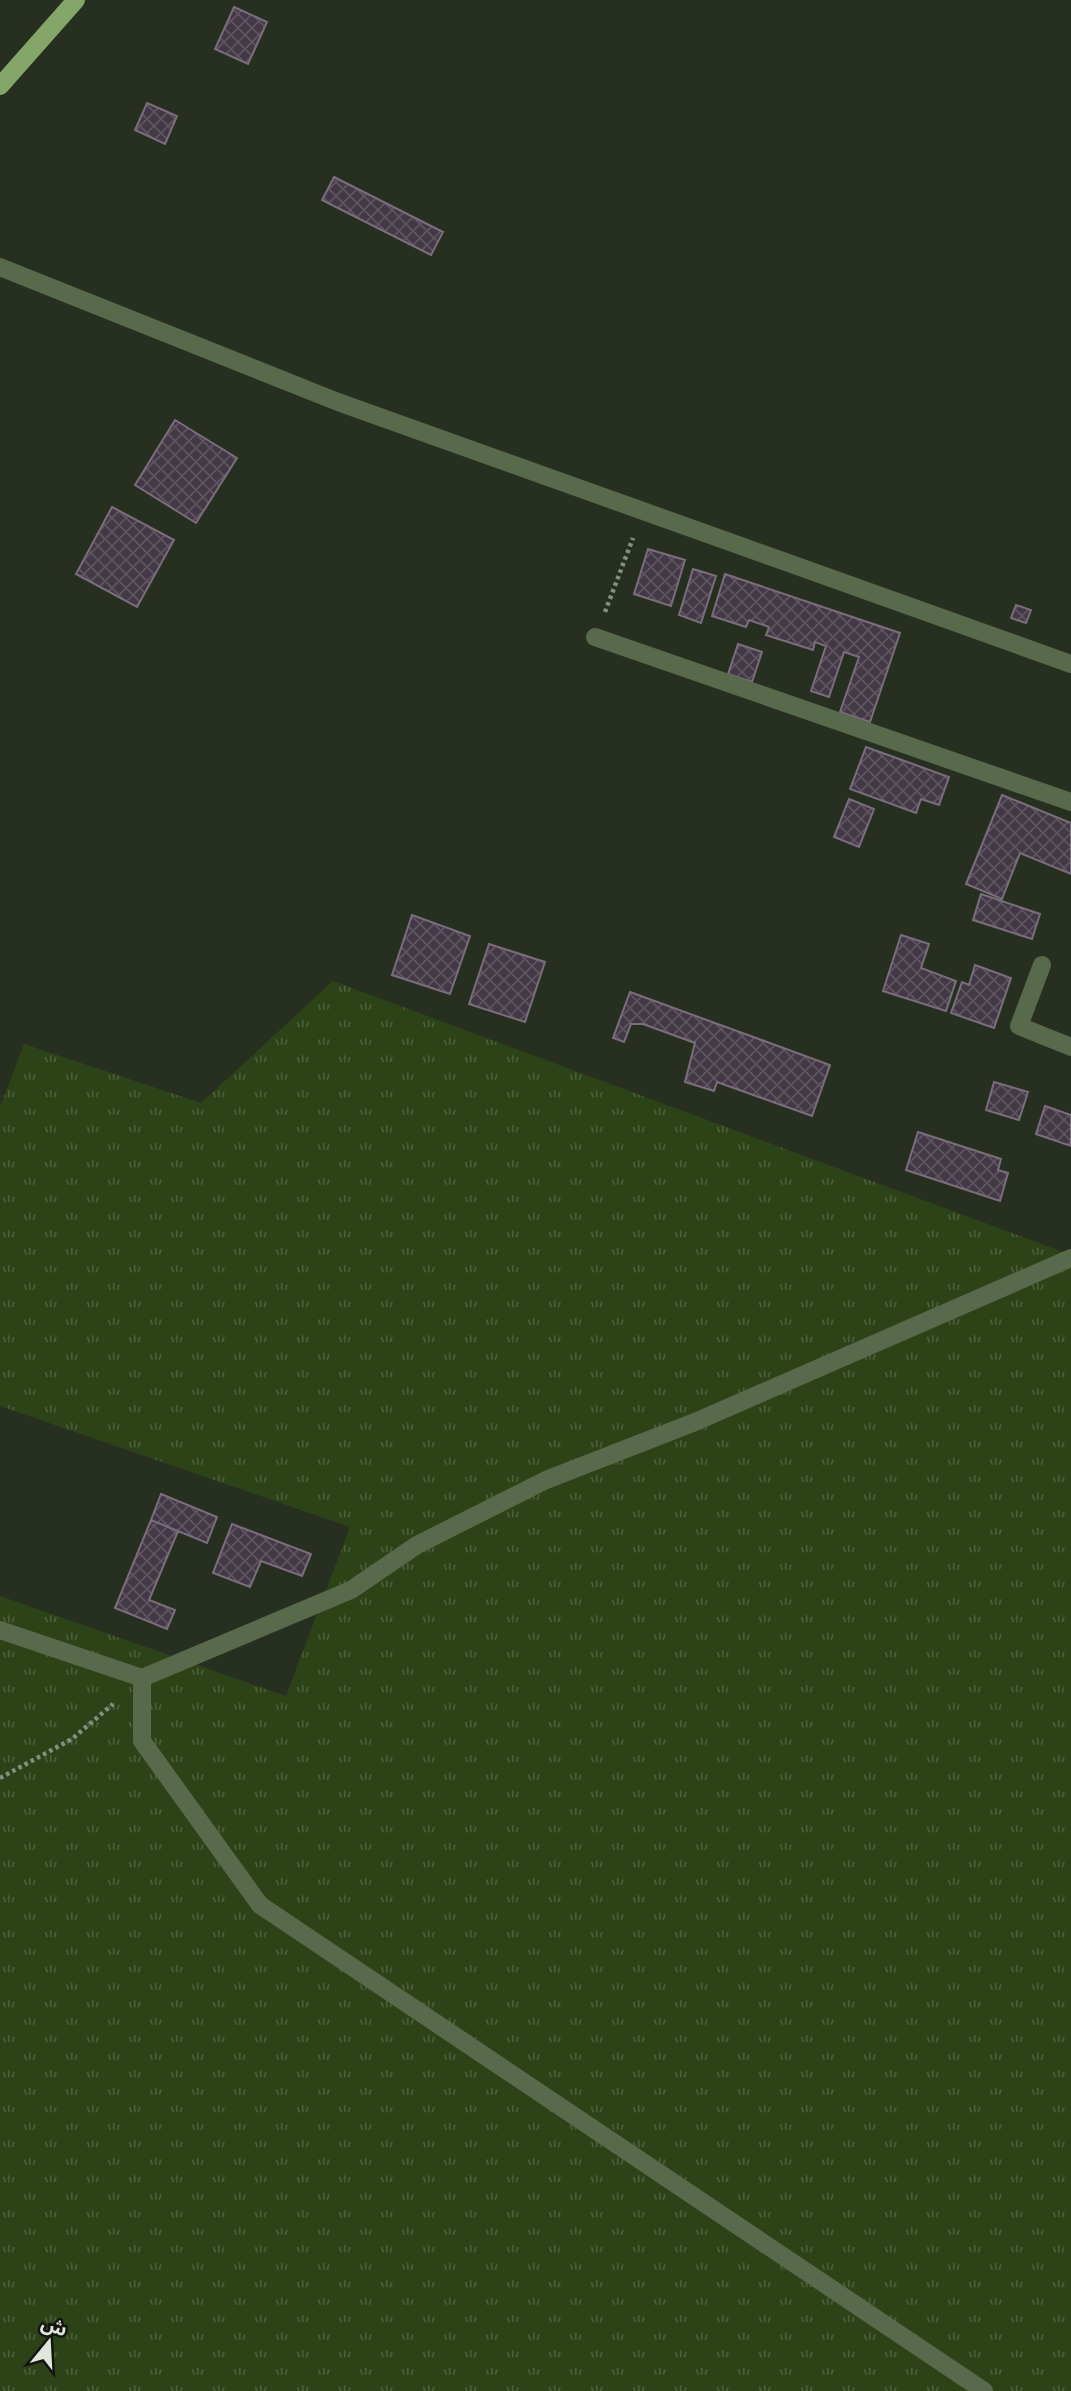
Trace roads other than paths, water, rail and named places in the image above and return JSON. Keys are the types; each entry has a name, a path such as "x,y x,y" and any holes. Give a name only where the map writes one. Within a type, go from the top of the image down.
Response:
{"main road":[{"path":"0,86 76,0"}],"street":[{"path":"0,267 338,402 1071,664"},
{"path":"595,637 1071,802"},
{"path":"1042,965 1019,1026 1071,1047"},
{"path":"0,1630 142,1678 351,1590 417,1545 546,1480 695,1422 1071,1258"},
{"path":"142,1678 142,1741 260,1905 984,2391"}]}
